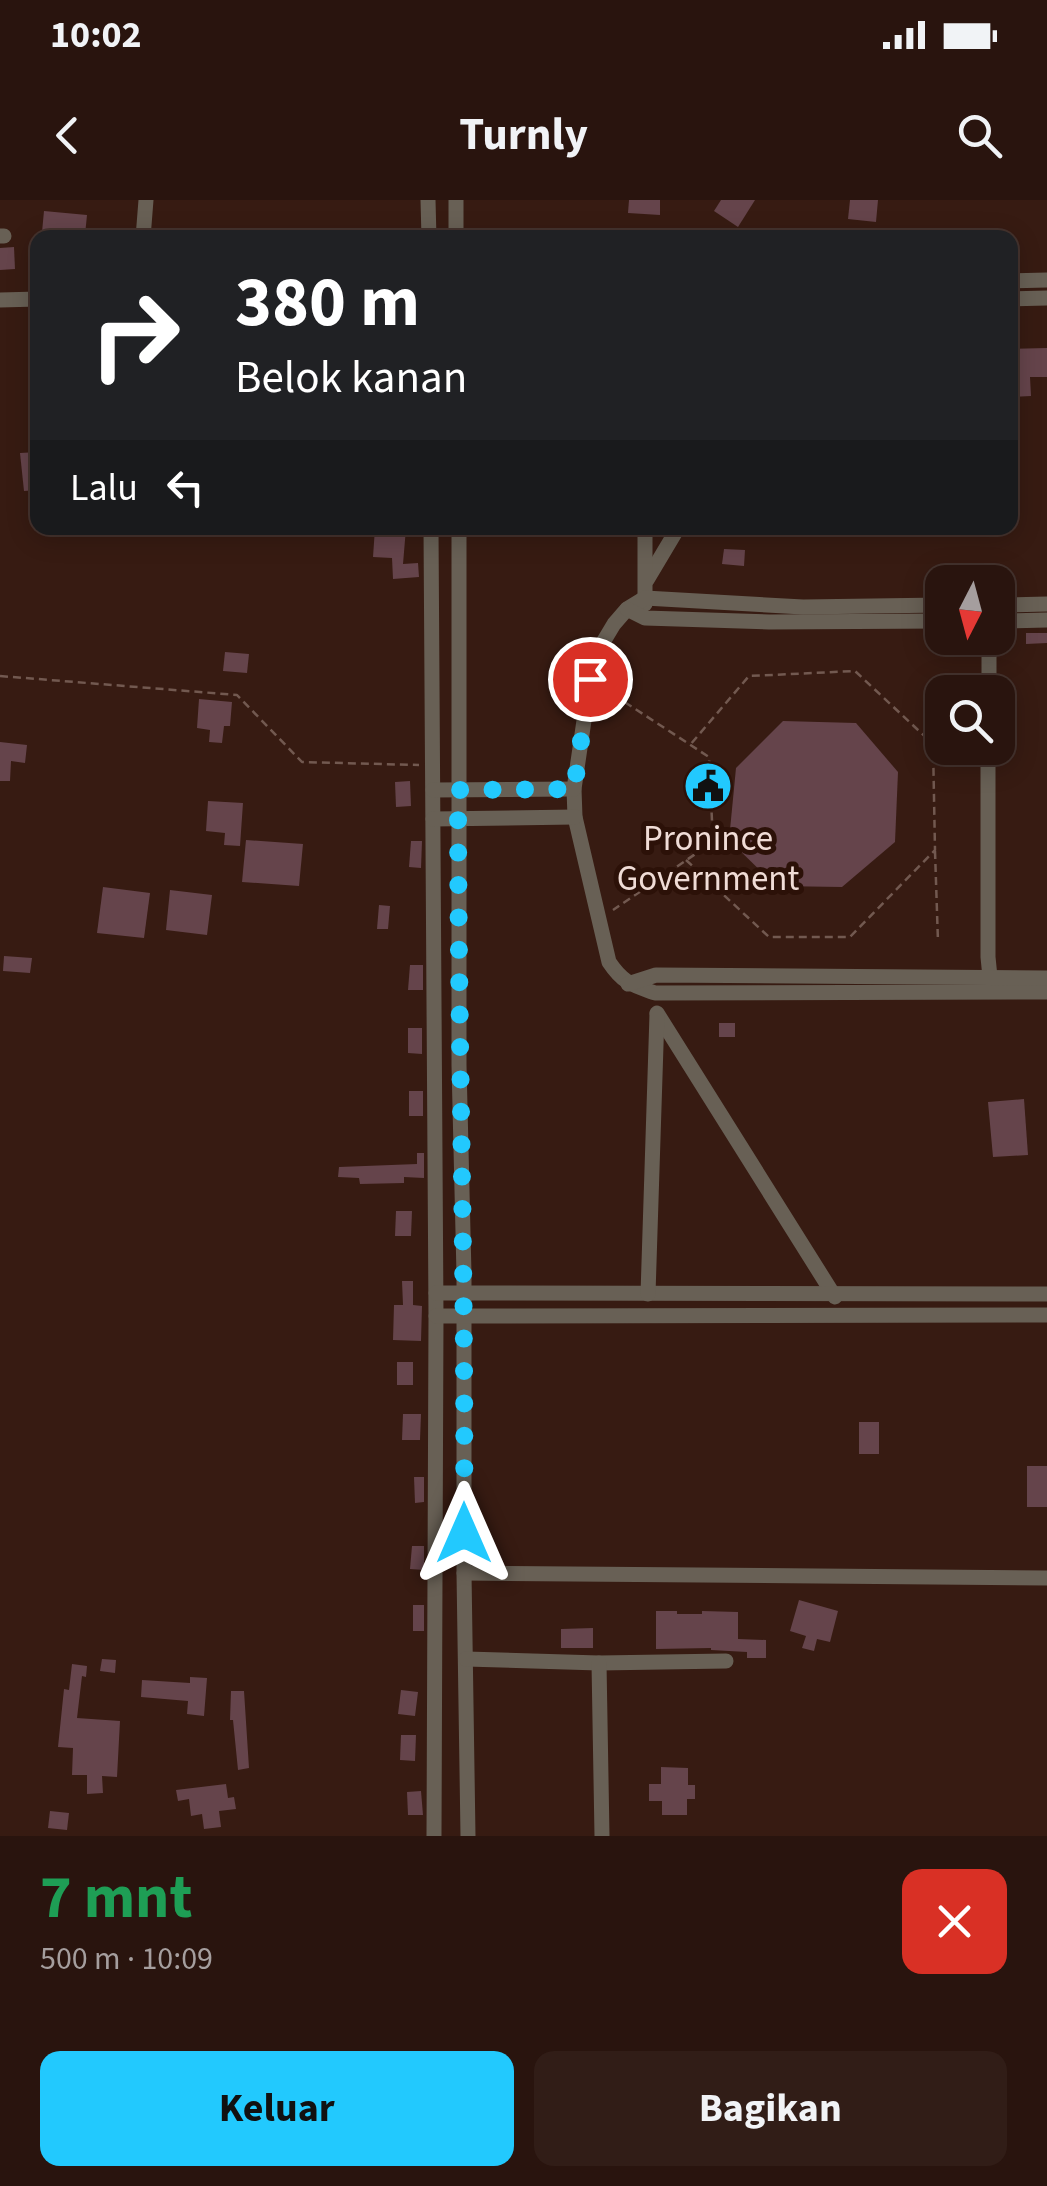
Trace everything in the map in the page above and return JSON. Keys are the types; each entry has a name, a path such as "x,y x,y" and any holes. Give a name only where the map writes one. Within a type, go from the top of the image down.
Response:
{"street":[{"path":"144,230 146,200"},
{"path":"428,200 428,230"},
{"path":"456,200 456,230"},
{"path":"1018,282 1047,280"},
{"path":"1018,298 1047,298"},
{"path":"0,300 30,299"},
{"path":"431,535 436,1293 434,1836"},
{"path":"459,535 459,1065 468,1836"},
{"path":"645,535 645,618"},
{"path":"674,535 645,591 614,624 593,658 574,789 575,817 609,962 619,976 628,984 655,993 1047,992"},
{"path":"645,591 802,607 925,605"},
{"path":"1015,605 1047,604"},
{"path":"627,609 645,618 925,622"},
{"path":"1015,621 1047,620"},
{"path":"988,765 990,977"},
{"path":"432,790 574,789"},
{"path":"433,819 575,817"},
{"path":"648,1294 656,976"},
{"path":"628,984 656,976 1047,978"},
{"path":"656,1013 833,1292 842,1315"},
{"path":"436,1293 1047,1294"},
{"path":"436,1316 1047,1315"},
{"path":"464,1573 1047,1578"},
{"path":"466,1659 726,1661"},
{"path":"599,1663 602,1836"}],"path":[{"path":"690,745 750,676 854,671 933,744 938,942"},
{"path":"0,676 238,695 302,762 432,766"},
{"path":"590,679 709,758 713,842 599,920"},
{"path":"686,860 769,937 850,937 936,850"}],"building":[{"path":"629,200 660,200 660,215 628,213"},
{"path":"721,200 755,200 738,227 714,211"},
{"path":"850,200 878,200 876,222 848,219"},
{"path":"44,211 87,215 86,230 42,230"},
{"path":"14,247 15,269 0,270 0,248"},
{"path":"1047,348 1047,377 1030,377 1031,396 1018,397 1018,349"},
{"path":"30,452 30,491 24,491 20,453"},
{"path":"375,535 405,535 403,564 418,563 419,577 393,579 392,558 373,557"},
{"path":"724,549 745,550 744,566 722,564"},
{"path":"1026,633 1047,633 1047,643 1026,644"},
{"path":"225,652 249,654 247,673 223,671"},
{"path":"199,699 232,702 230,726 224,726 222,743 209,742 210,730 197,728"},
{"path":"783,721 856,723 898,772 895,842 842,887 776,886 729,840 736,768"},
{"path":"0,742 27,745 25,763 11,761 10,781 0,781"},
{"path":"410,781 411,806 396,807 395,782"},
{"path":"208,801 243,803 240,846 224,845 225,833 206,831"},
{"path":"246,840 303,844 299,886 242,882"},
{"path":"411,841 422,841 421,868 409,867"},
{"path":"103,887 150,893 144,938 97,933"},
{"path":"170,890 212,895 207,935 166,930"},
{"path":"379,905 390,906 388,929 377,929"},
{"path":"4,956 32,958 30,973 3,971"},
{"path":"410,965 423,965 423,990 408,990"},
{"path":"719,1023 735,1023 735,1037 719,1037"},
{"path":"408,1028 422,1028 422,1054 408,1053"},
{"path":"409,1091 423,1091 423,1116 409,1116"},
{"path":"1024,1099 1028,1155 993,1157 988,1102"},
{"path":"417,1153 424,1153 424,1178 404,1177 404,1183 360,1184 359,1178 338,1177 339,1167 417,1164"},
{"path":"396,1211 412,1211 411,1236 395,1236"},
{"path":"402,1281 413,1281 413,1305 422,1306 421,1341 393,1340 394,1305 403,1305"},
{"path":"397,1362 413,1362 413,1385 397,1385"},
{"path":"403,1414 421,1414 420,1440 402,1440"},
{"path":"859,1422 879,1422 879,1454 859,1454"},
{"path":"1027,1466 1047,1466 1047,1507 1027,1507"},
{"path":"414,1477 424,1477 424,1502 415,1503"},
{"path":"412,1546 424,1546 424,1570 410,1569"},
{"path":"799,1600 838,1611 830,1642 817,1639 814,1651 802,1648 806,1636 790,1631"},
{"path":"413,1605 424,1605 424,1631 413,1631"},
{"path":"656,1611 738,1612 738,1639 766,1640 766,1658 747,1658 747,1652 711,1648 656,1649"},
{"path":"593,1628 593,1648 561,1648 561,1629"},
{"path":"102,1659 116,1660 115,1673 100,1671"},
{"path":"72,1664 87,1666 86,1677 82,1676 77,1718 120,1721 117,1777 102,1776 103,1793 87,1794 87,1775 72,1775 73,1748 58,1747 64,1689 69,1690"},
{"path":"190,1677 207,1678 204,1716 187,1714 188,1701 141,1697 142,1680 190,1683"},
{"path":"401,1690 418,1692 415,1716 398,1714"},
{"path":"231,1691 244,1691 249,1768 238,1770 230,1720"},
{"path":"401,1735 416,1735 415,1761 400,1760"},
{"path":"661,1767 688,1768 688,1785 695,1785 695,1799 687,1799 687,1815 662,1815 662,1801 649,1801 649,1784 661,1784"},
{"path":"226,1784 228,1798 234,1797 236,1809 219,1811 221,1827 204,1829 202,1814 191,1816 189,1799 178,1801 176,1790"},
{"path":"421,1791 423,1815 408,1815 407,1792"},
{"path":"50,1811 69,1813 67,1830 48,1828"}],"place":[{"name":"Pronince Government","path":"708,786"}],"route":[{"path":"464,1533 458,790 574,789 590,679"}]}
